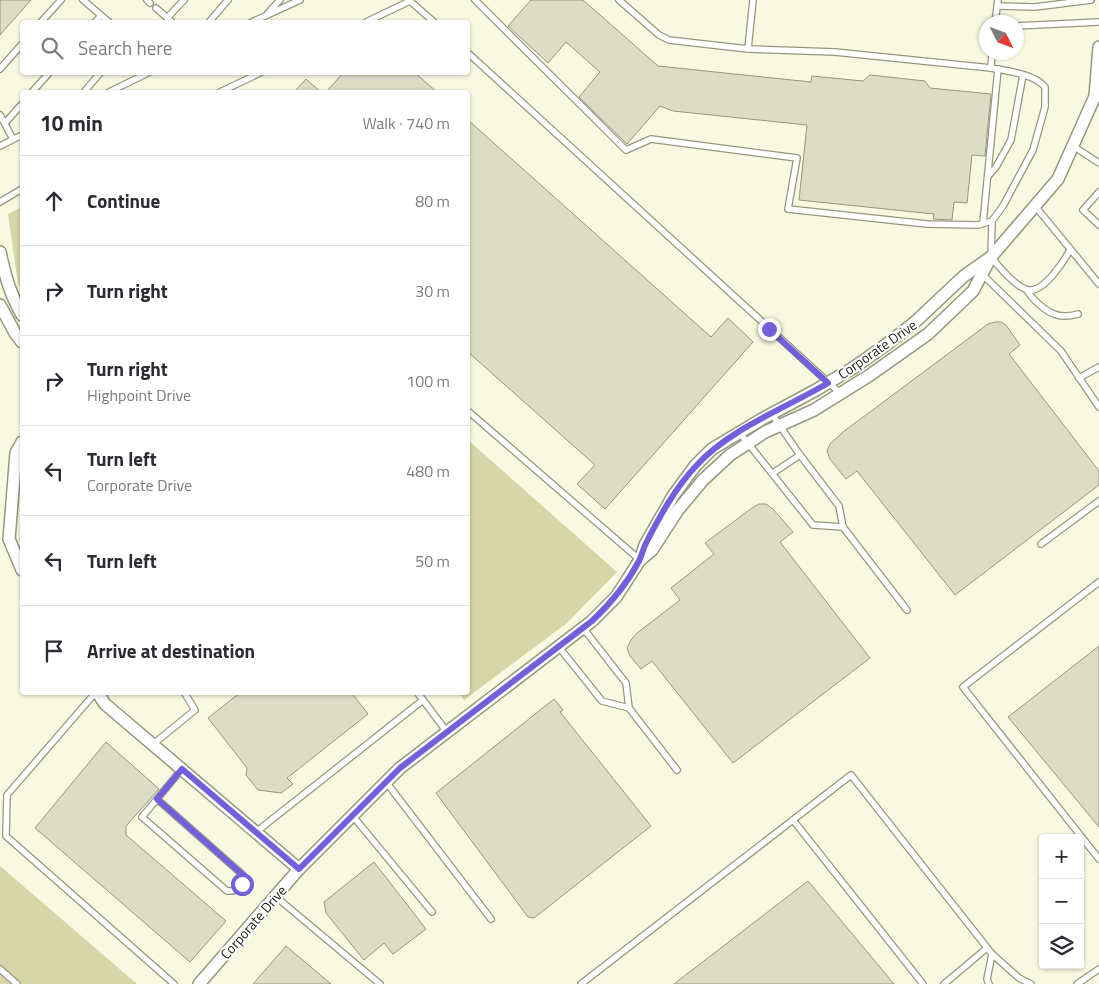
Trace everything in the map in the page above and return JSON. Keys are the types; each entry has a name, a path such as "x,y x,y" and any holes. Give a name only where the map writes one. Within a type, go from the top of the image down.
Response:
{"street":[{"name":"Corporate Drive","path":"199,984 299,869 400,768 592,621 616,597 640,560 645,545 673,496 695,466 712,449 771,413 853,368 894,339 936,304 964,276 991,256 1058,179 1095,96 1099,47"},
{"path":"0,252 5,276 20,311"},
{"name":"Corporate Drive","path":"640,560 652,550 678,510 703,480 730,455 765,432 814,410 870,375 928,334 973,291 991,256"},
{"path":"0,305 20,340"},
{"path":"20,446 16,453 10,539 20,565"},
{"path":"98,695 105,704 152,745 299,869"}],"lane":[{"path":"43,20 61,0"},
{"path":"84,0 106,20"},
{"path":"151,4 170,20 184,0"},
{"path":"210,20 228,0"},
{"path":"266,16 280,0"},
{"path":"257,20 300,0"},
{"path":"476,0 626,150 652,139 797,158 788,209 927,224 983,223 992,221"},
{"path":"619,0 666,39 748,49 836,52 991,68 1040,80 1045,87 1045,107 1033,150 1003,206 992,221 991,256 1004,272 1027,290 1031,297 1054,314 1071,316 1078,314"},
{"path":"748,49 752,0"},
{"path":"997,3 1035,7 1091,0"},
{"path":"370,20 410,1 432,20"},
{"path":"97,20 101,16"},
{"path":"1024,26 1099,22"},
{"path":"0,69 20,46"},
{"path":"470,55 840,394"},
{"path":"991,68 992,60"},
{"path":"983,223 998,69"},
{"path":"34,90 47,75"},
{"path":"86,90 98,75"},
{"path":"113,90 144,75"},
{"path":"224,90 256,75"},
{"path":"988,176 996,167 1011,140 1022,75"},
{"path":"5,123 20,106"},
{"path":"0,115 13,139"},
{"path":"0,146 20,135"},
{"path":"1073,146 1099,163"},
{"path":"0,202 20,191"},
{"path":"1099,192 1083,210 1099,225"},
{"path":"1035,206 1099,284"},
{"path":"1027,290 1035,290 1044,284 1063,263 1070,250"},
{"path":"982,274 1061,352 1099,407"},
{"path":"1079,378 1099,367"},
{"path":"470,412 640,560"},
{"path":"771,413 839,506 842,527 907,610"},
{"path":"739,432 813,525 842,527"},
{"path":"773,473 800,455"},
{"path":"1041,544 1099,501"},
{"path":"1099,582 963,687 1096,850 1099,859"},
{"path":"583,628 626,683 628,708 677,770"},
{"path":"558,646 602,701 628,708"},
{"path":"93,695 8,795 6,836 174,984"},
{"path":"152,745 195,710 186,695"},
{"path":"419,695 447,732"},
{"path":"256,832 423,700"},
{"path":"157,799 243,875 244,880 239,888 227,891 142,816 182,769"},
{"path":"582,984 851,774 992,954 1019,978 1032,984"},
{"path":"386,782 491,919"},
{"path":"352,815 432,912"},
{"path":"793,820 923,984"},
{"path":"275,896 380,984"},
{"path":"944,984 987,948"},
{"path":"989,984 987,979 992,954"},
{"path":"0,969 17,984"},
{"path":"1076,984 1099,969"}],"green space":[{"path":"20,208 20,288 18,284 8,214"},
{"path":"470,442 617,572 567,623 464,700 460,695 470,695"},
{"path":"0,866 137,984 0,984"}],"building":[{"path":"0,0 31,0 0,35"},
{"path":"531,0 583,0 658,66 811,82 812,76 863,81 870,75 925,81 930,88 991,94 985,156 972,155 967,203 954,202 952,220 933,219 934,214 799,200 807,125 673,111 660,106 627,144 579,97 600,72 566,42 548,63 508,26"},
{"path":"341,75 417,75 435,90 328,90"},
{"path":"306,79 319,90 296,90"},
{"path":"470,122 711,337 728,318 753,342 605,509 577,484 595,465 470,354"},
{"path":"1001,322 1006,325 1020,345 1009,354 1099,471 1099,485 955,595 857,471 846,479 830,459 827,451 830,444 843,432 988,324"},
{"path":"759,504 766,504 773,509 793,532 780,542 870,658 733,763 652,661 641,669 630,656 627,648 637,633 680,600 671,588 714,554 705,543"},
{"path":"1099,646 1099,827 1008,717"},
{"path":"237,695 353,695 368,714 287,778 293,784 281,793 258,790 246,775 247,768 208,718"},
{"path":"554,699 563,710 560,712 651,826 534,918 528,917 436,793"},
{"path":"106,742 159,789 126,826 126,835 226,921 190,962 35,828"},
{"path":"374,862 426,929 393,954 384,943 364,960 326,913 324,902"},
{"path":"808,881 894,984 674,984"},
{"path":"286,946 331,984 253,984"}],"route":[{"path":"242,884 244,880 243,875 157,799 182,769 299,869 400,768 592,621 616,597 640,560 645,545 673,496 695,466 712,449 791,402 828,383 769,329"}]}
